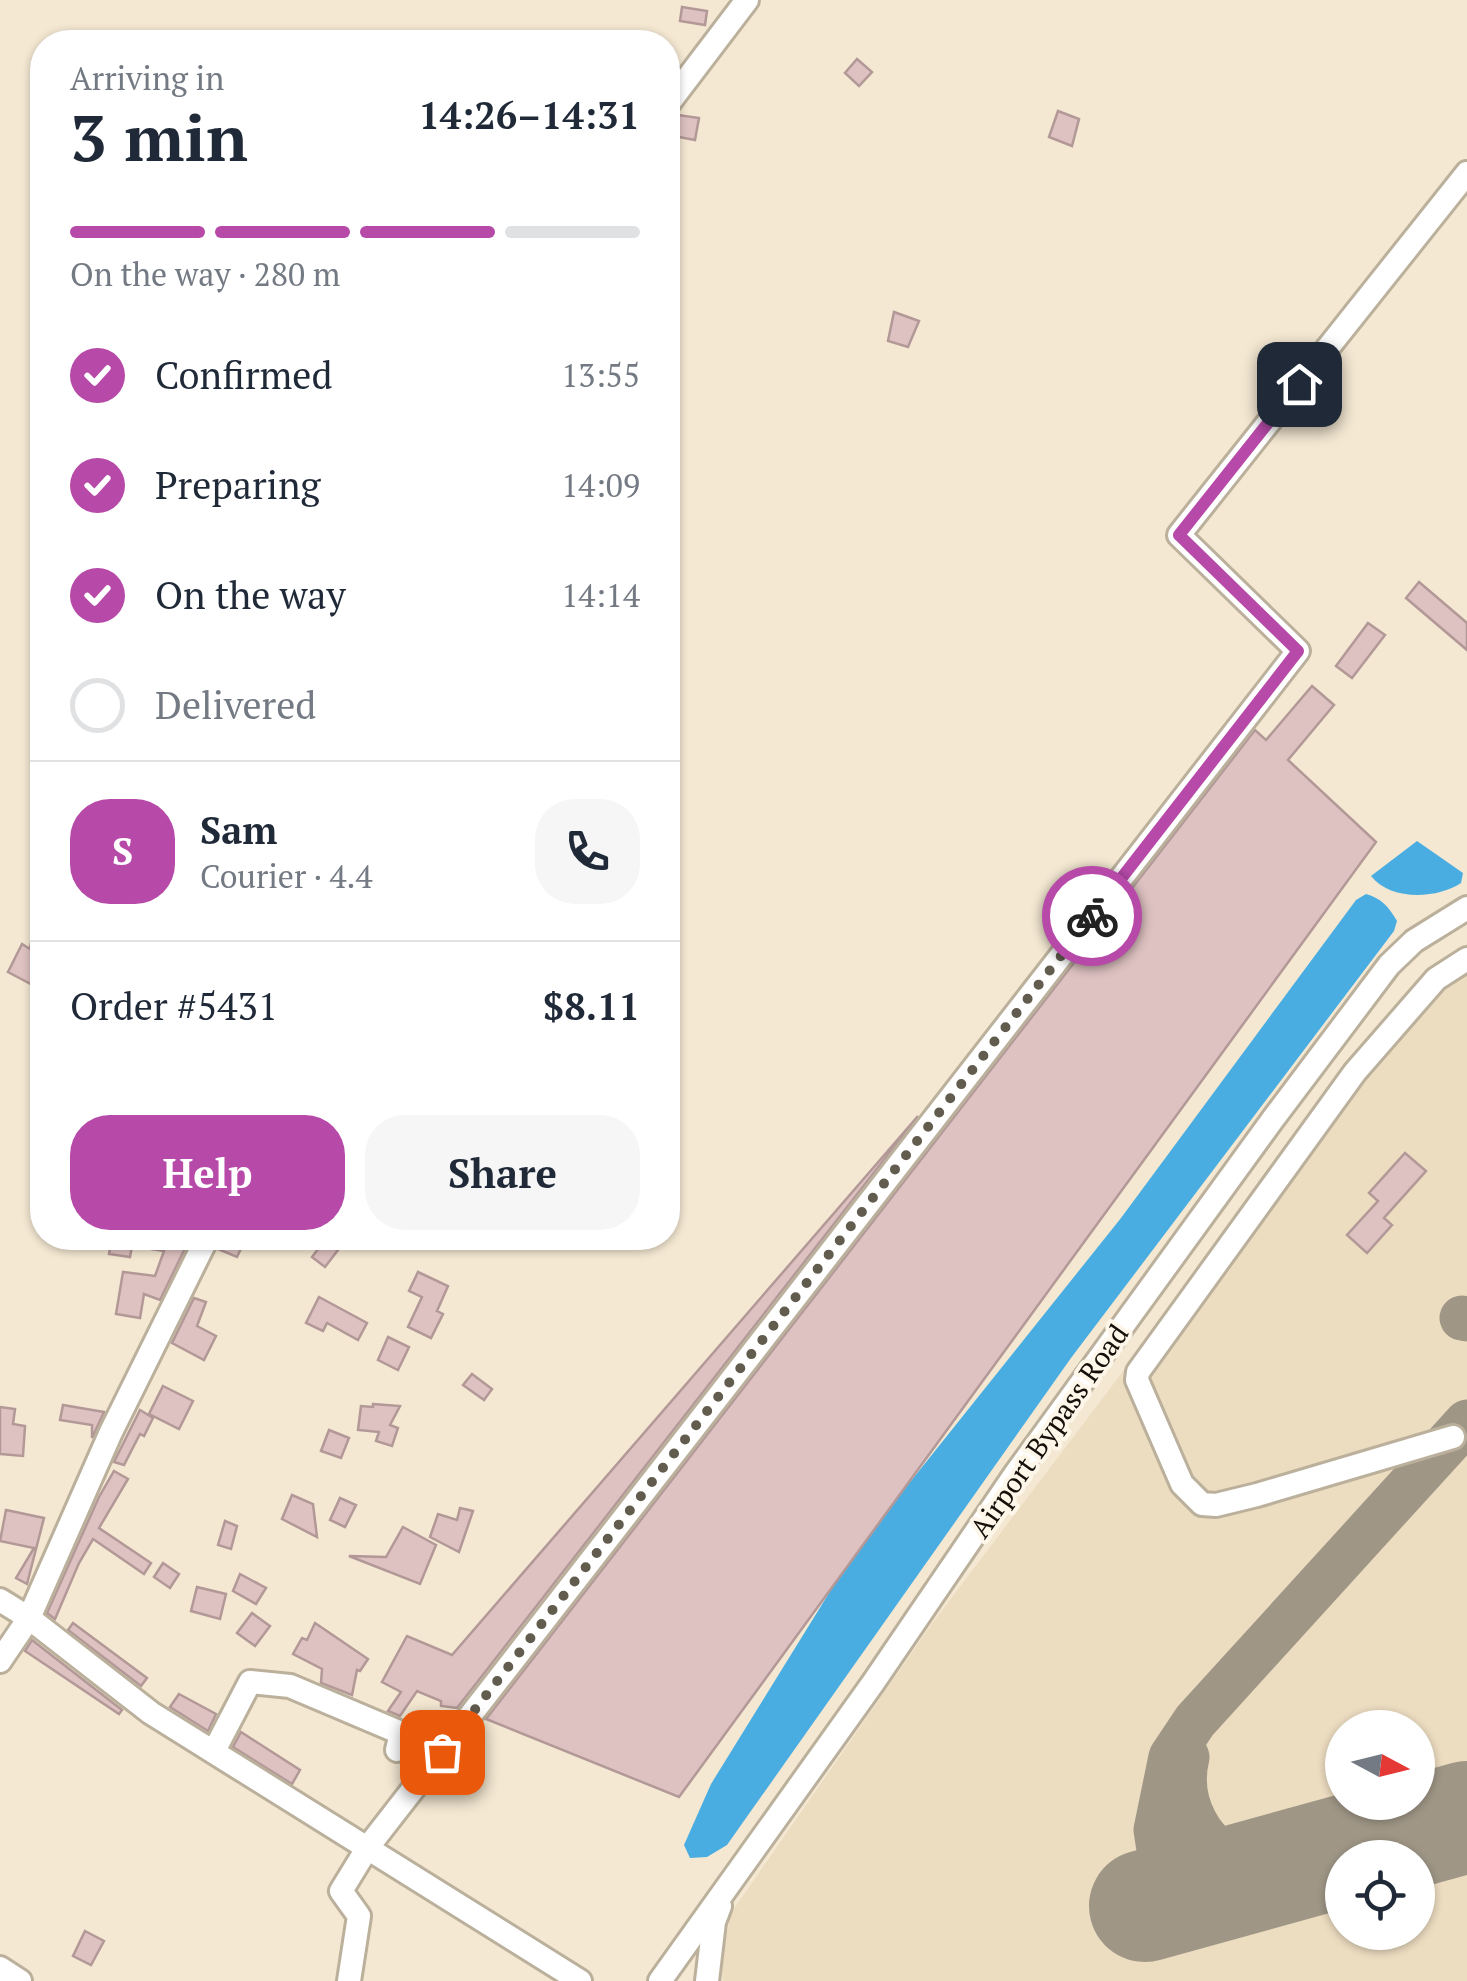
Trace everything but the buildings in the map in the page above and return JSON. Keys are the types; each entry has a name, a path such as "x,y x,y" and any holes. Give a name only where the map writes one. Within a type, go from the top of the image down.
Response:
{"street":[{"path":"680,88 747,0"},
{"path":"349,1981 359,1916 341,1891 368,1847 1298,651 1179,535 1467,174"},
{"name":"Airport Bypass Road","path":"660,1981 1028,1457 1284,1104 1390,965 1414,941 1467,908"},
{"path":"1454,1437 1257,1496 1216,1505 1202,1504 1182,1484 1138,1372 1355,1072 1436,979 1467,959"},
{"path":"0,1661 29,1618 111,1432 201,1250"},
{"path":"0,1600 151,1712 580,1981"},
{"path":"214,1751 250,1682 290,1686 367,1717 401,1733 397,1750"},
{"path":"707,1981 714,1922 730,1884"},
{"path":"0,1968 20,1981"}],"shaded area":[{"path":"1467,944 1467,1981 723,1981 721,1964 731,1913 931,1625 1423,975"}],"water":[{"path":"1417,841 1463,873 1461,883 1439,892 1414,895 1390,890 1371,876"},
{"path":"1366,894 1391,911 1397,921 1394,931 1071,1358 727,1845 707,1857 690,1858 684,1845 711,1784 855,1551 1121,1218 1356,900"}],"taxiway":[{"path":"1462,1318 1467,1319"},
{"path":"1167,1900 1156,1830 1171,1757 1195,1721 1467,1422"},
{"path":"1187,1757 1185,1791 1189,1808 1205,1837 1231,1859 1248,1866 1280,1869"}],"runway":[{"path":"1145,1906 1467,1817"}],"way so far":[{"path":"442,1752 1092,916"}],"route":[{"path":"1092,916 1298,651 1179,535 1299,384"}]}
